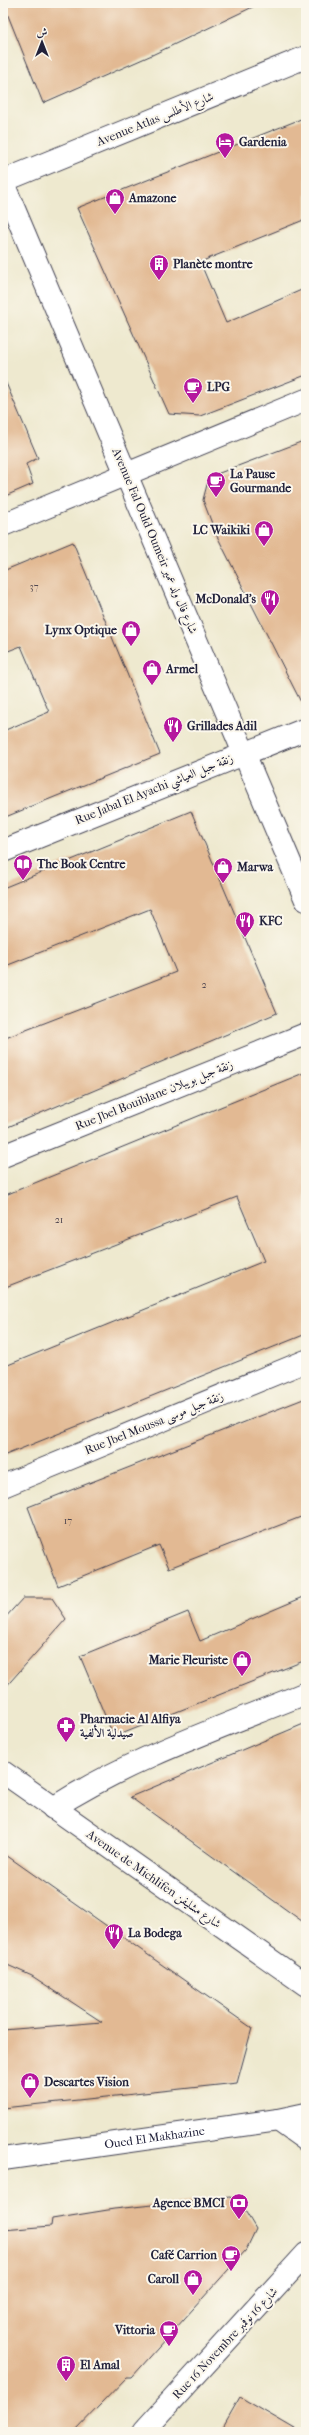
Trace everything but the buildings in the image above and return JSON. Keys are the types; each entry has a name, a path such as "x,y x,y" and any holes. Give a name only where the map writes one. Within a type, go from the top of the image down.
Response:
{"street":[{"name":"Avenue Atlas شارع الأطلس","path":"3,182 306,57"},
{"name":"Avenue Fal Ould Oumeir شارع فال ولد عمير","path":"3,182 306,900"},
{"path":"3,525 306,400"},
{"name":"Rue Jabal El Ayachi زنقة جبل العياشي","path":"3,851 244,752 306,729"},
{"name":"Rue Jbel Bouiblane زنقة جبل بويبلان","path":"3,1156 306,1034"},
{"name":"Rue Jbel Moussa زنقة جبل موسى","path":"3,1486 306,1361"},
{"path":"53,1808 88,1786 121,1769 306,1693"},
{"name":"Avenue de Michlifen شارع مشليفن","path":"3,1772 306,1985"},
{"name":"Oued El Makhazine","path":"3,2159 278,2120 306,2114"},
{"path":"278,2120 306,2140"},
{"name":"Rue 16 Novembre شارع 16 نوفمبر","path":"143,2432 306,2254"}],"place":[{"name":"Gardenia","path":"225,159"},
{"name":"Amazone","path":"115,215"},
{"name":"Planète montre","path":"159,281"},
{"name":"LPG","path":"193,404"},
{"name":"La Pause Gourmande","path":"216,498"},
{"name":"LC Waikiki","path":"264,547"},
{"name":"McDonald's","path":"270,616"},
{"name":"Lynx Optique","path":"131,647"},
{"name":"Armel","path":"152,686"},
{"name":"Grillades Adil","path":"173,743"},
{"name":"The Book Centre","path":"23,881"},
{"name":"Marwa","path":"223,884"},
{"name":"KFC","path":"245,938"},
{"name":"Marie Fleuriste","path":"242,1677"},
{"name":"Pharmacie Al Alfiya صيدلية الألفية","path":"66,1743"},
{"name":"La Bodega","path":"114,1950"},
{"name":"Descartes Vision","path":"30,2099"},
{"name":"Agence BMCI","path":"239,2220"},
{"name":"Café Carrion","path":"231,2272"},
{"name":"Caroll","path":"193,2296"},
{"name":"Vittoria","path":"169,2347"},
{"name":"El Amal","path":"66,2382"}]}
